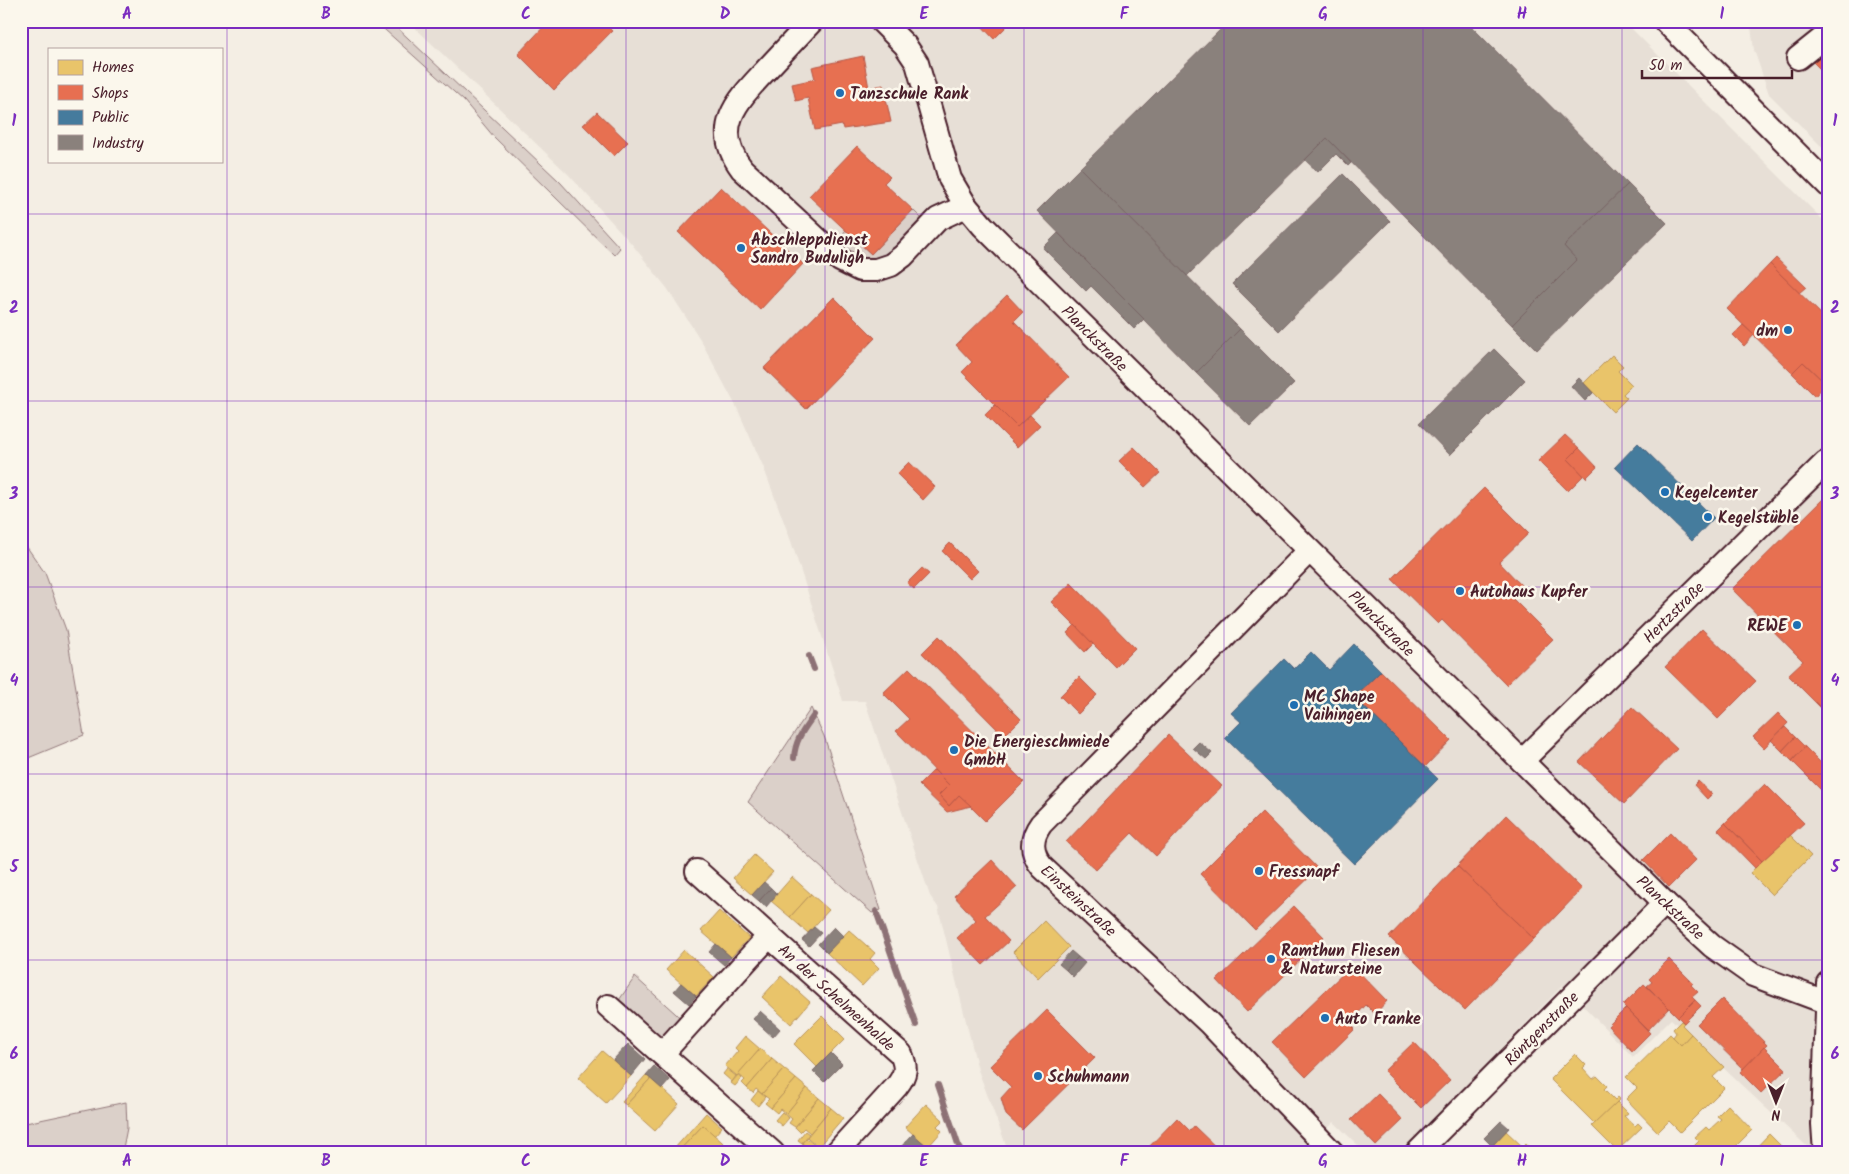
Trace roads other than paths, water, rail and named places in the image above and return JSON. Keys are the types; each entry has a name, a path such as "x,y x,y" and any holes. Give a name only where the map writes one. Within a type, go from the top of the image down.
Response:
{"street":[{"path":"812,21 741,96 733,108 728,122 728,142 742,168 840,260 860,270 884,268 898,261 938,219 966,206"},
{"name":"Planckstraße","path":"881,21 905,45 917,63 946,167 966,206 982,226 1308,551 1665,903 1712,946 1754,975 1827,996"},
{"path":"1665,21 1828,185"},
{"path":"1798,58 1828,34"},
{"name":"Hertzstraße","path":"1522,761 1825,462"},
{"name":"Einsteinstraße","path":"1308,551 1041,824 1035,834 1033,848 1036,860 1042,867 1110,928 1168,986 1222,1034 1333,1153"},
{"name":"An der Schelmenhalde","path":"697,871 901,1054 906,1066 905,1076 836,1153"},
{"name":"Röntgenstraße","path":"1417,1153 1665,903"},
{"name":"An der Schelmenhalde","path":"662,1054 769,936"},
{"path":"1826,1153 1823,1124 1827,996"},
{"path":"608,1006 773,1153"}],"waterway":[{"path":"809,656 814,669"},
{"path":"794,758 798,740 814,715"},
{"path":"876,911 916,1025"},
{"path":"938,1085 961,1153"}],"place":[{"name":"Tanzschule Rank","path":"840,93"},
{"name":"Abschleppdienst Sandro Buduligh","path":"741,248"},
{"name":"dm","path":"1788,330"},
{"name":"Kegelcenter","path":"1665,492"},
{"name":"Kegelstüble","path":"1708,517"},
{"name":"Autohaus Kupfer","path":"1460,591"},
{"name":"REWE","path":"1797,625"},
{"name":"MC Shape Vaihingen","path":"1294,705"},
{"name":"Die Energieschmiede GmbH","path":"954,750"},
{"name":"Fressnapf","path":"1259,871"},
{"name":"Ramthun Fliesen & Natursteine","path":"1271,959"},
{"name":"Auto Franke","path":"1325,1018"},
{"name":"Schuhmann","path":"1038,1076"}]}
